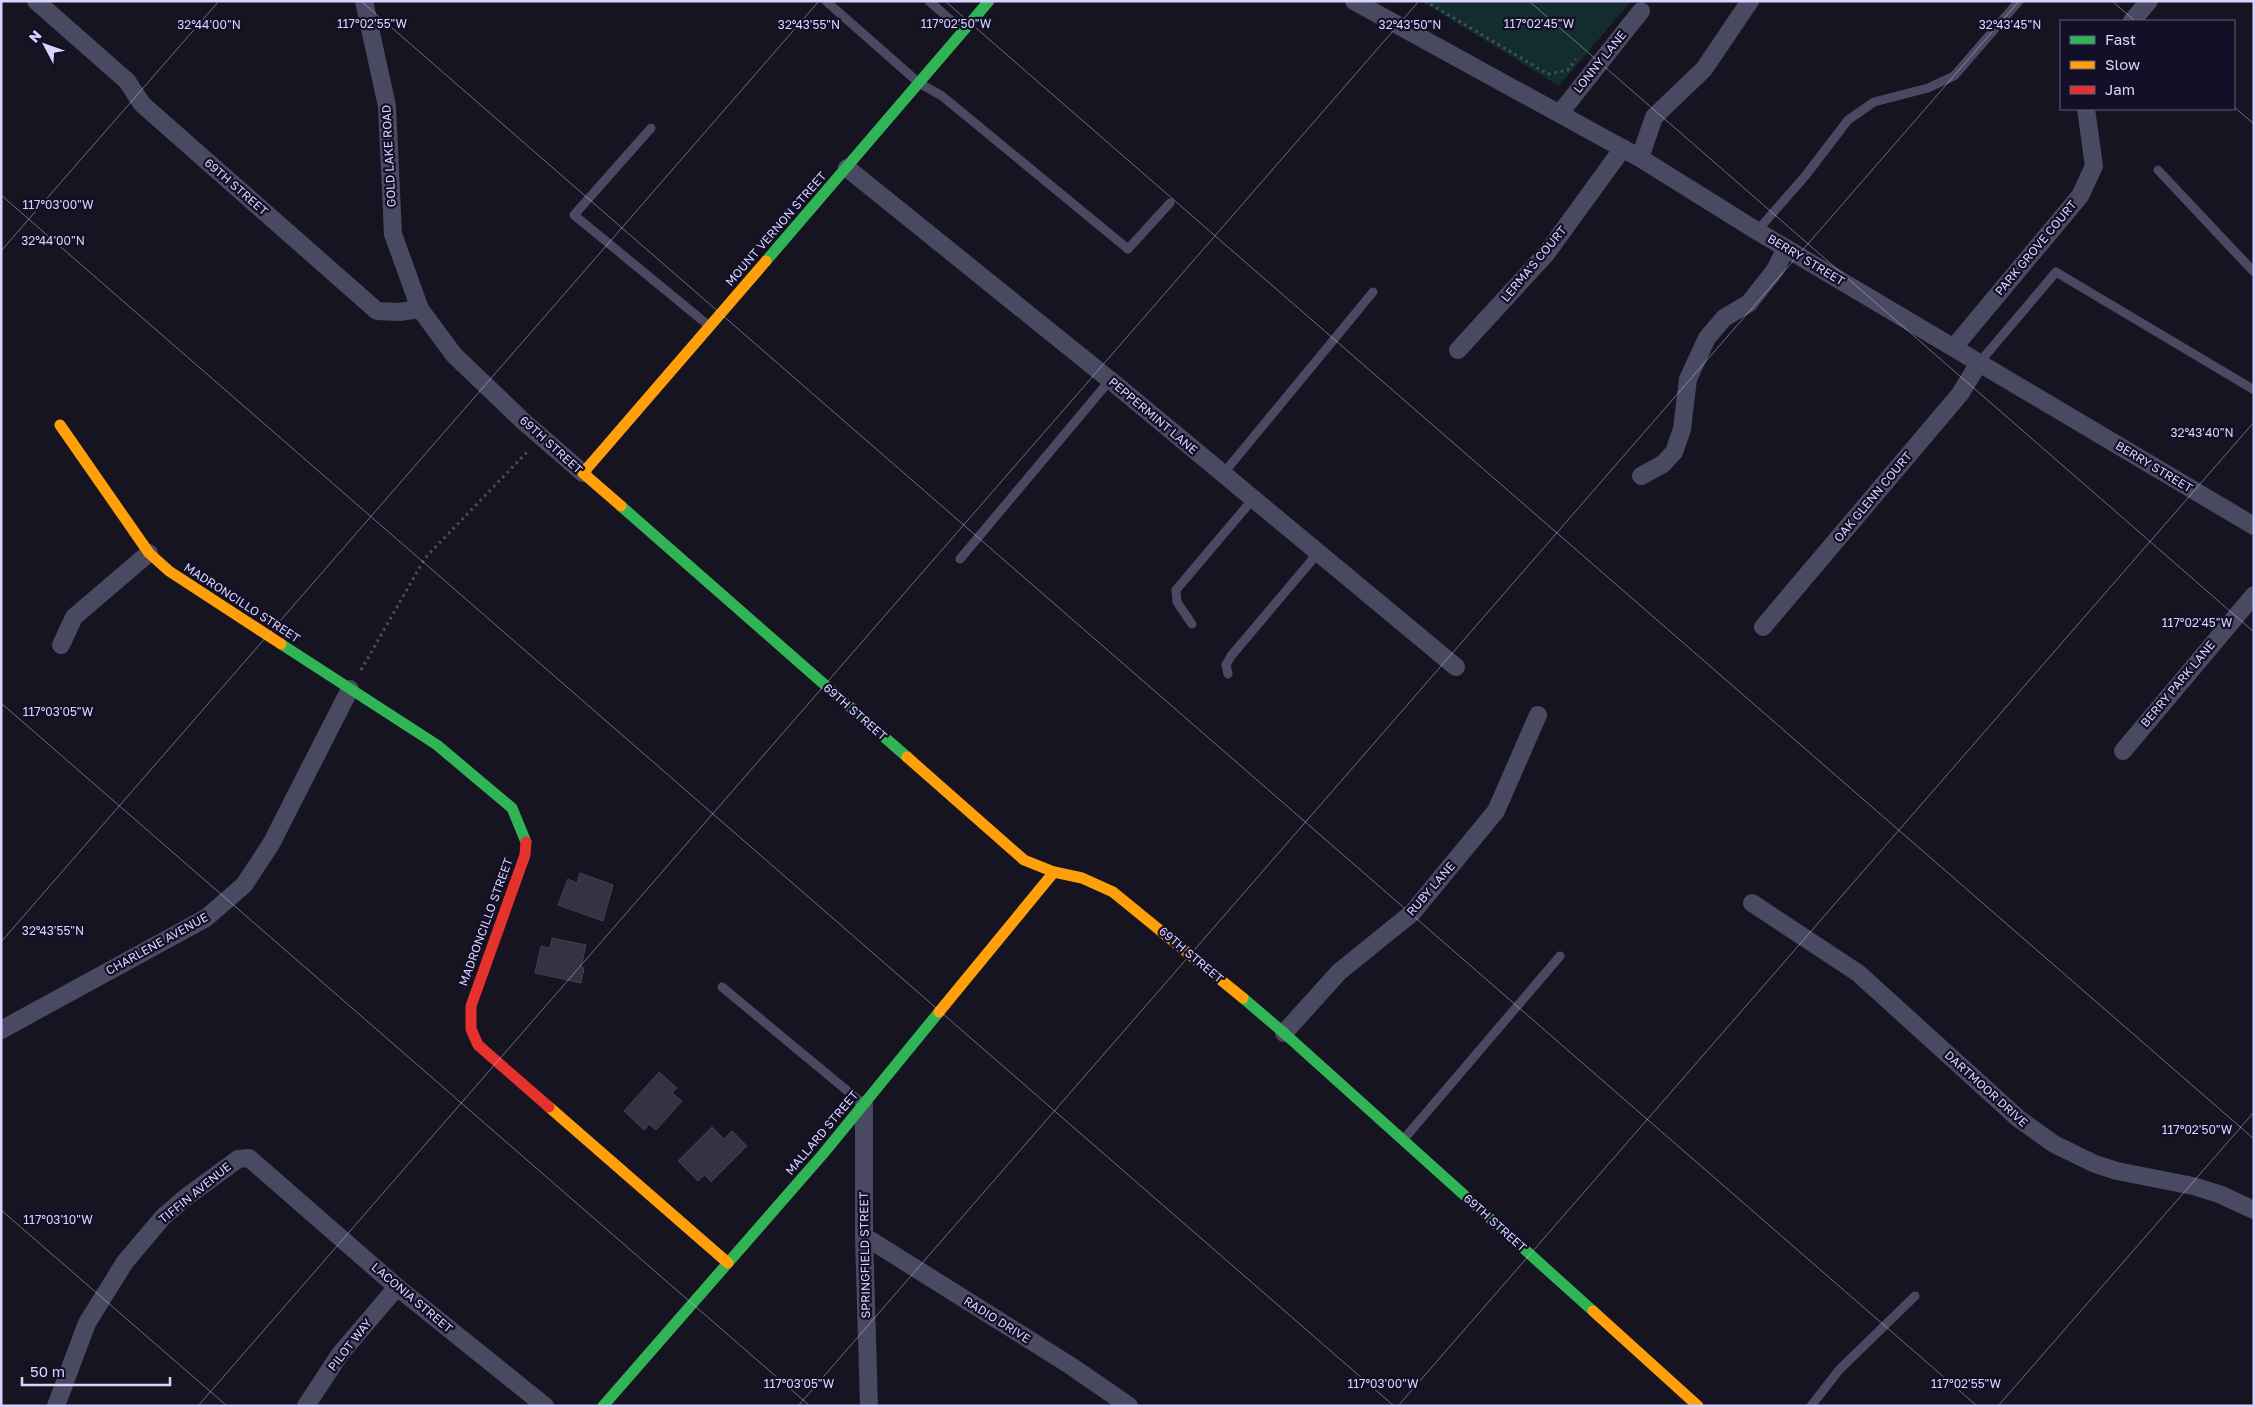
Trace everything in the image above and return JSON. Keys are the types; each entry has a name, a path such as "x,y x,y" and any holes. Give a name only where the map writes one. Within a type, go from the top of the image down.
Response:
{"street":[{"name":"69TH STREET","path":"36,1 127,81 142,104 377,311 399,312 420,309 454,355 541,436 1024,860 1054,872 1082,878 1113,892 1284,1032 1698,1406"},
{"name":"MOUNT VERNON STREET","path":"583,473 989,1"},
{"name":"BERRY STREET","path":"1354,1 1623,148 1757,231 2254,526"},
{"path":"1640,158 1654,117 1704,69 1750,1"},
{"path":"2133,20 2149,1"},
{"name":"GOLD LAKE ROAD","path":"365,2 387,106 393,234 420,309"},
{"name":"LONNY LANE","path":"1560,113 1641,11"},
{"name":"PARK GROVE COURT","path":"1954,347 2080,196 2094,166 2086,110"},
{"name":"LERMA'S COURT","path":"1458,350 1546,254 1623,148"},
{"name":"PEPPERMINT LANE","path":"847,168 1110,380 1456,667"},
{"path":"1641,476 1663,464 1674,452 1682,429 1688,378 1706,338 1724,318 1749,303 1776,270 1786,248"},
{"name":"OAK GLENN COURT","path":"1763,627 1960,394 1979,363"},
{"name":"MADRONCILLO STREET","path":"60,425 149,553 170,571 437,745 512,808 526,842 525,855 471,1006 471,1029 478,1045 728,1263"},
{"path":"61,645 74,617 149,553"},
{"name":"BERRY PARK LANE","path":"2123,751 2254,595"},
{"name":"CHARLENE AVENUE","path":"1,1030 206,918 244,885 272,844 350,690"},
{"name":"RUBY LANE","path":"1284,1032 1339,972 1412,913 1496,811 1538,715"},
{"name":"MALLARD STREET","path":"603,1406 864,1105 1054,872"},
{"name":"DARTMOOR DRIVE","path":"1752,903 1858,973 2019,1119 2054,1144 2095,1164 2117,1172 2193,1186 2219,1194 2254,1210"},
{"name":"SPRINGFIELD STREET","path":"864,1105 864,1236 869,1406"},
{"name":"TIFFIN AVENUE","path":"56,1406 87,1323 125,1262 163,1217 238,1159 249,1158 282,1186"},
{"name":"LACONIA STREET","path":"282,1186 397,1286 545,1406"},
{"name":"RADIO DRIVE","path":"864,1236 1071,1366 1129,1406"},
{"name":"PILOT WAY","path":"306,1406 340,1354 397,1286"}],"lane":[{"path":"826,1 919,83 942,96 1128,250 1170,203"},
{"path":"929,1 964,31"},
{"path":"1757,231 1806,175 1848,120 1874,102 1928,88 1954,76 2019,1"},
{"path":"651,128 574,215 710,327"},
{"path":"2158,170 2254,272"},
{"path":"1979,363 2056,272 2254,390"},
{"path":"1223,474 1373,292"},
{"path":"960,559 1110,380"},
{"path":"1192,624 1177,602 1176,590 1253,499"},
{"path":"1228,674 1226,664 1231,656 1318,553"},
{"path":"1403,1140 1560,956"},
{"path":"722,987 864,1105"},
{"path":"1811,1406 1838,1370 1915,1296"}],"path":[{"path":"1425,1 1548,74 1568,70 1580,55"},
{"path":"350,690 425,558 541,436"}],"green space":[{"path":"1421,1 1631,1 1559,86"}],"building":[{"path":"580,873 613,885 603,921 558,905 568,879 577,883"},
{"path":"552,938 586,945 581,967 584,968 581,983 535,973 541,946 550,948"},
{"path":"659,1072 677,1088 672,1093 682,1101 656,1130 649,1124 644,1130 624,1111"},
{"path":"712,1127 724,1139 732,1131 747,1146 711,1182 705,1175 698,1181 678,1161"}],"traffic: fast":[{"path":"766,261 989,1"},
{"path":"621,506 907,757"},
{"path":"281,644 437,745 512,808 526,842"},
{"path":"1243,998 1593,1311"},
{"path":"603,1406 823,1154 939,1012"}],"traffic: slow":[{"path":"621,506 583,473 766,261"},
{"path":"60,425 149,553 169,571 281,644"},
{"path":"907,757 1024,860 1054,872 1082,878 1113,892 1243,998"},
{"path":"939,1012 1054,872"},
{"path":"549,1107 728,1263"},
{"path":"1593,1311 1698,1406"}],"traffic: jam":[{"path":"526,842 525,855 471,1006 471,1029 478,1045 549,1107"}]}
